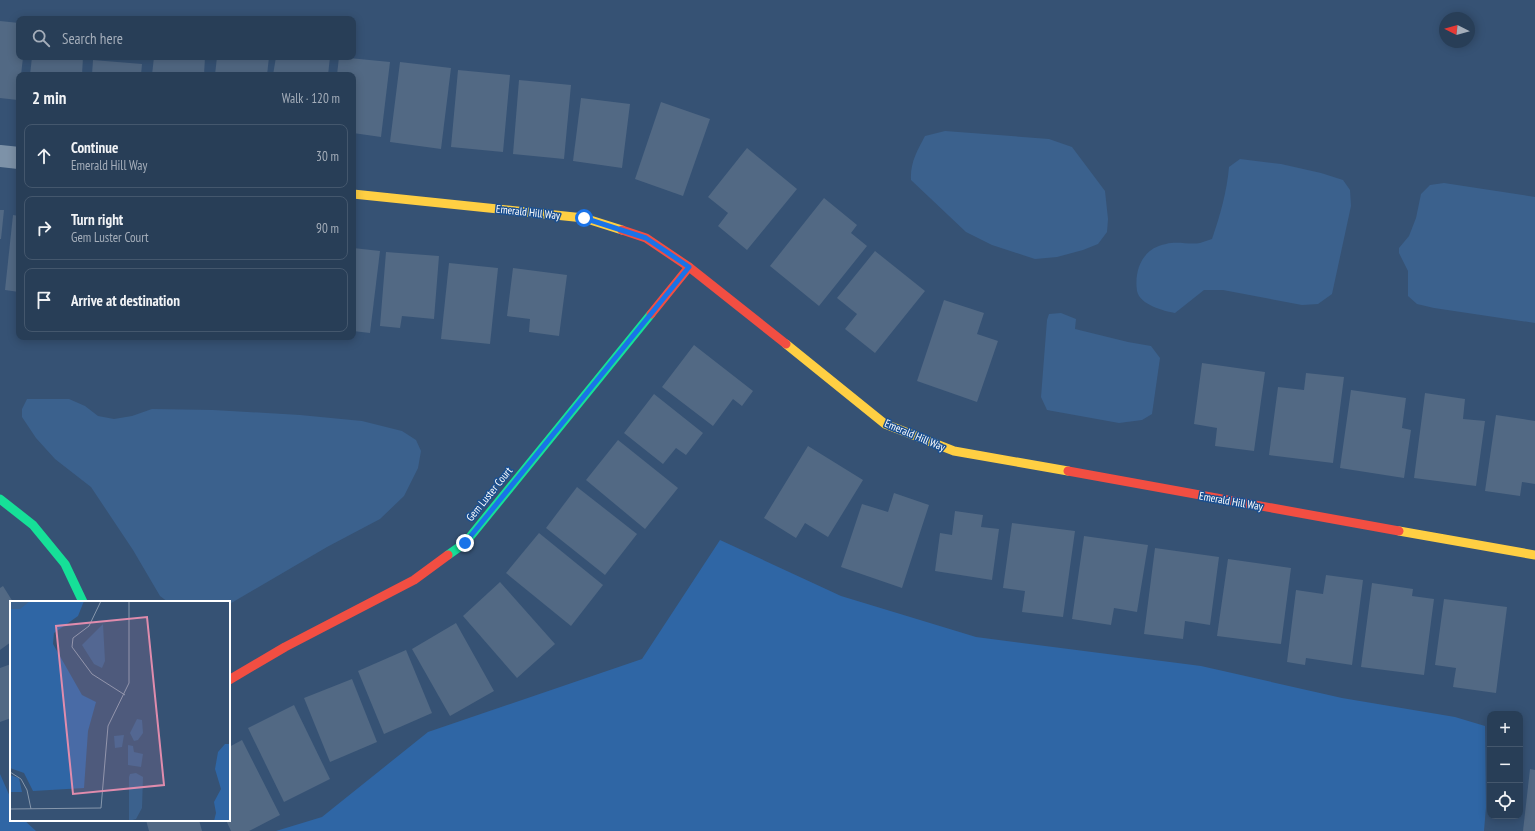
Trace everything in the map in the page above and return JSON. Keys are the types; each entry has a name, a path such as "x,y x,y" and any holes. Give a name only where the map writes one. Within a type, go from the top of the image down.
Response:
{"street":[{"path":"0,156 16,158"},
{"name":"Emerald Hill Way","path":"356,194 584,218 646,238 689,267 885,424 954,451 1535,555"},
{"name":"Gem Luster Court","path":"230,679 285,647 414,580 465,543 689,267"},
{"path":"0,499 33,525 60,558 82,601"}],"shaded area":[{"path":"945,131 1049,139 1072,147 1105,191 1108,219 1107,232 1098,244 1083,250 1057,257 1035,259 992,245 966,232 911,180 913,163 925,136"},
{"path":"1240,159 1281,164 1321,173 1343,180 1350,190 1351,206 1332,294 1318,304 1302,305 1223,290 1204,290 1175,313 1147,304 1139,296 1136,283 1142,261 1151,250 1158,246 1170,243 1200,243 1212,239 1223,203 1229,167"},
{"path":"1444,183 1535,197 1535,323 1434,308 1417,304 1408,296 1408,271 1399,253 1399,248 1409,236 1416,218 1421,194 1430,185"},
{"path":"1061,313 1076,319 1075,329 1151,346 1160,358 1152,414 1142,420 1119,423 1047,410 1041,397 1047,320 1049,314"},
{"path":"27,399 69,399 85,406 98,416 114,419 132,416 152,409 213,410 300,415 362,421 402,431 416,440 421,451 418,468 404,496 380,519 327,547 230,603 230,601 167,601 160,596 133,550 91,487 55,459 36,438 22,417 22,409"},
{"path":"720,540 841,596 976,637 1201,666 1342,698 1455,717 1485,726 1486,807 1484,831 276,831 322,817 428,732 642,659"},
{"path":"0,774 10,797 10,821 25,821 36,831 0,831"}],"building":[{"path":"0,21 16,23 16,60 23,60 21,72 16,72 16,100 0,98"},
{"path":"356,59 390,62 381,137 356,133 356,72 337,72 339,60 356,60"},
{"path":"32,60 83,60 82,72 30,72"},
{"path":"93,60 142,64 141,72 92,72"},
{"path":"154,60 205,60 204,72 152,72"},
{"path":"217,60 269,60 267,72 215,72"},
{"path":"276,60 330,60 328,72 274,72"},
{"path":"400,62 451,68 441,149 390,142"},
{"path":"458,70 510,75 503,152 451,147"},
{"path":"519,80 571,85 564,159 513,154"},
{"path":"581,98 630,104 622,168 573,161"},
{"path":"661,102 710,119 683,196 635,179"},
{"path":"747,148 797,189 747,250 718,226 728,213 708,197"},
{"path":"824,198 857,225 851,233 867,246 819,306 770,266"},
{"path":"0,210 4,210 1,239 0,239"},
{"path":"13,215 16,216 16,292 5,290"},
{"path":"356,248 380,251 370,333 356,331"},
{"path":"875,251 925,291 875,353 845,329 857,314 837,298"},
{"path":"386,252 439,256 434,319 402,316 400,328 380,326"},
{"path":"449,263 498,268 490,344 441,339"},
{"path":"513,268 567,275 559,336 529,332 530,319 507,316"},
{"path":"944,300 984,313 977,334 998,341 977,402 917,381"},
{"path":"694,345 753,391 742,406 733,399 713,426 662,387"},
{"path":"1202,363 1265,372 1254,451 1215,446 1217,428 1194,424"},
{"path":"1306,373 1344,377 1333,463 1269,455 1278,387 1304,390"},
{"path":"1351,390 1406,398 1402,428 1411,430 1404,478 1340,468"},
{"path":"1425,393 1465,399 1463,419 1485,421 1476,486 1414,478"},
{"path":"654,394 703,433 686,455 676,448 663,464 624,433"},
{"path":"1496,415 1535,421 1535,484 1522,482 1520,496 1485,491"},
{"path":"618,440 678,488 645,529 586,480"},
{"path":"808,446 863,480 828,537 805,523 796,538 764,518"},
{"path":"577,487 637,534 605,575 546,528"},
{"path":"894,493 929,505 902,588 841,567 862,504 888,512"},
{"path":"955,511 983,515 981,527 999,529 992,580 935,571 940,533 952,535"},
{"path":"1012,523 1075,531 1063,617 1022,612 1025,591 1003,588"},
{"path":"539,533 603,585 571,626 506,573"},
{"path":"1084,536 1148,545 1137,612 1114,608 1111,625 1072,619"},
{"path":"1155,548 1219,557 1210,625 1185,621 1183,639 1144,634"},
{"path":"1228,559 1291,568 1281,644 1217,636"},
{"path":"1326,575 1363,580 1352,665 1306,658 1305,665 1287,662 1296,590 1323,594"},
{"path":"500,582 555,644 517,678 463,616"},
{"path":"1372,583 1413,589 1412,596 1434,599 1424,675 1361,667"},
{"path":"3,586 12,601 10,601 10,643 0,650 0,588"},
{"path":"1444,599 1507,607 1496,693 1453,687 1456,668 1435,665"},
{"path":"456,623 494,691 450,716 412,649"},
{"path":"406,650 432,713 384,734 358,671"},
{"path":"10,664 10,718 0,722 0,668"},
{"path":"352,679 377,742 330,762 304,698"},
{"path":"294,705 330,779 284,802 248,728"},
{"path":"242,740 280,815 249,831 231,831 226,821 230,821 230,746"},
{"path":"1530,769 1535,770 1535,831 1523,831"},
{"path":"146,821 199,821 202,831 149,831"}],"traffic: fast":[{"path":"448,555 465,543 651,314"},
{"path":"0,499 33,525 65,564 83,601"}],"traffic: slow":[{"path":"356,194 584,218 622,230"},
{"path":"786,344 885,424 954,451 1068,471"},
{"path":"1399,531 1535,555"}],"traffic: jam":[{"path":"622,230 646,238 689,267 786,344"},
{"path":"651,314 689,267"},
{"path":"1068,471 1399,531"},
{"path":"230,679 285,647 414,580 448,555"}],"route":[{"path":"465,543 689,267 646,238 584,218"}]}
